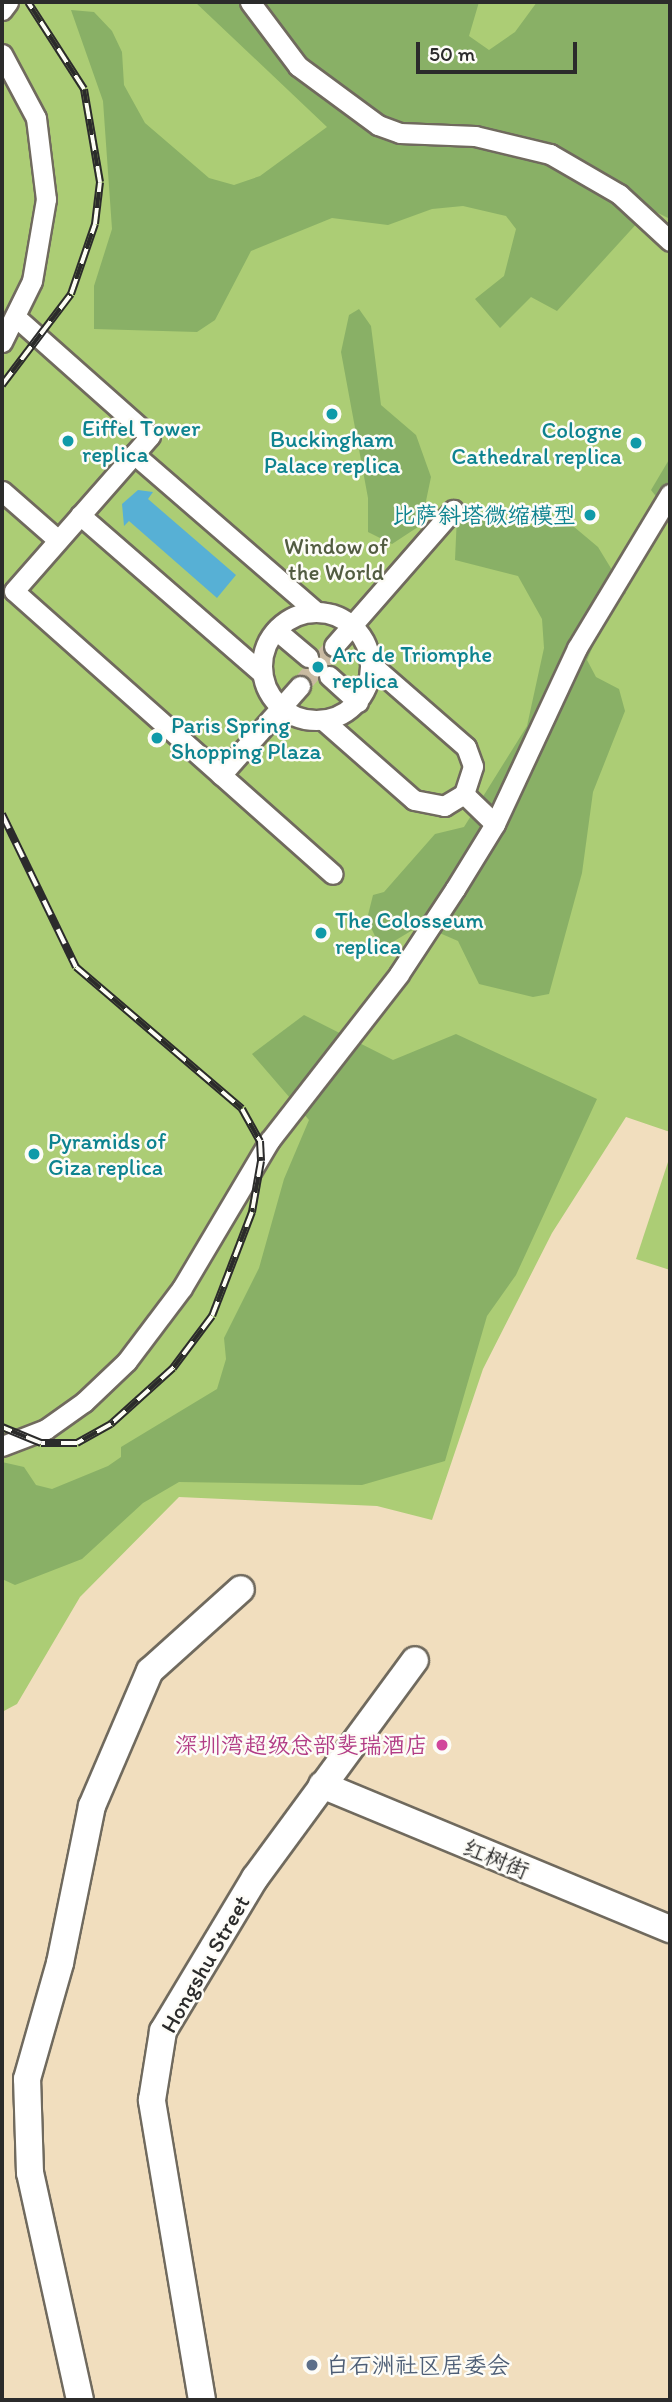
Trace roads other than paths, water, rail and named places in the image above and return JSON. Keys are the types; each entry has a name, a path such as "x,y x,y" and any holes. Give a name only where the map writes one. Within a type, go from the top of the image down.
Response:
{"street":[{"path":"2,10 8,2"},
{"path":"250,2 298,66 378,125 400,133 475,136 550,154 619,194 670,241"},
{"path":"2,54 36,118 46,160 42,237 18,318 2,342"},
{"path":"18,318 150,436 14,591 332,874"},
{"path":"80,515 262,673 281,708 323,720 414,800 435,807 464,794 474,766 466,747 371,664 352,625 315,611 134,454"},
{"path":"2,491 58,540"},
{"path":"2,1464 9,1445 84,1402 127,1361 182,1288 262,1151 398,974 495,824 577,648 670,494"},
{"path":"334,646 453,510"},
{"path":"262,673 276,629 315,611"},
{"path":"276,629 308,657"},
{"path":"323,720 358,702 371,664"},
{"path":"329,676 358,702"},
{"path":"221,775 300,686"},
{"path":"464,794 495,824"},
{"path":"80,2400 30,2173 27,2079 60,1963 92,1806 150,1671 241,1589"},
{"name":"Hongshu Street","path":"202,2400 152,2100 154,2068 163,2031 255,1878 415,1660"},
{"name":"红树街","path":"322,1786 670,1929"}],"water":[{"path":"138,490 153,492 148,499 236,575 217,598 129,521 124,526 122,504"}],"tunnel":[{"path":"300,686 334,646"}],"railway":[{"path":"2,385 71,294 95,224 100,182 84,89 28,2"},
{"path":"2,814 76,967 242,1109 260,1141 261,1161 252,1212 212,1316 173,1368 111,1424 77,1443 41,1443 2,1427"}],"place":[{"name":"Buckingham Palace replica","path":"332,414"},
{"name":"Eiffel Tower replica","path":"68,441"},
{"name":"Cologne Cathedral replica","path":"636,443"},
{"name":"比萨斜塔微缩模型","path":"590,515"},
{"name":"Arc de Triomphe replica","path":"318,667"},
{"name":"Paris Spring Shopping Plaza","path":"157,738"},
{"name":"The Colosseum replica","path":"321,933"},
{"name":"Pyramids of Giza replica","path":"34,1154"},
{"name":"深圳湾超级总部斐瑞酒店","path":"442,1745"},
{"name":"白石洲社区居委会","path":"312,2365"}],"park label":[{"name":"Window of the World","path":"336,559"}]}
